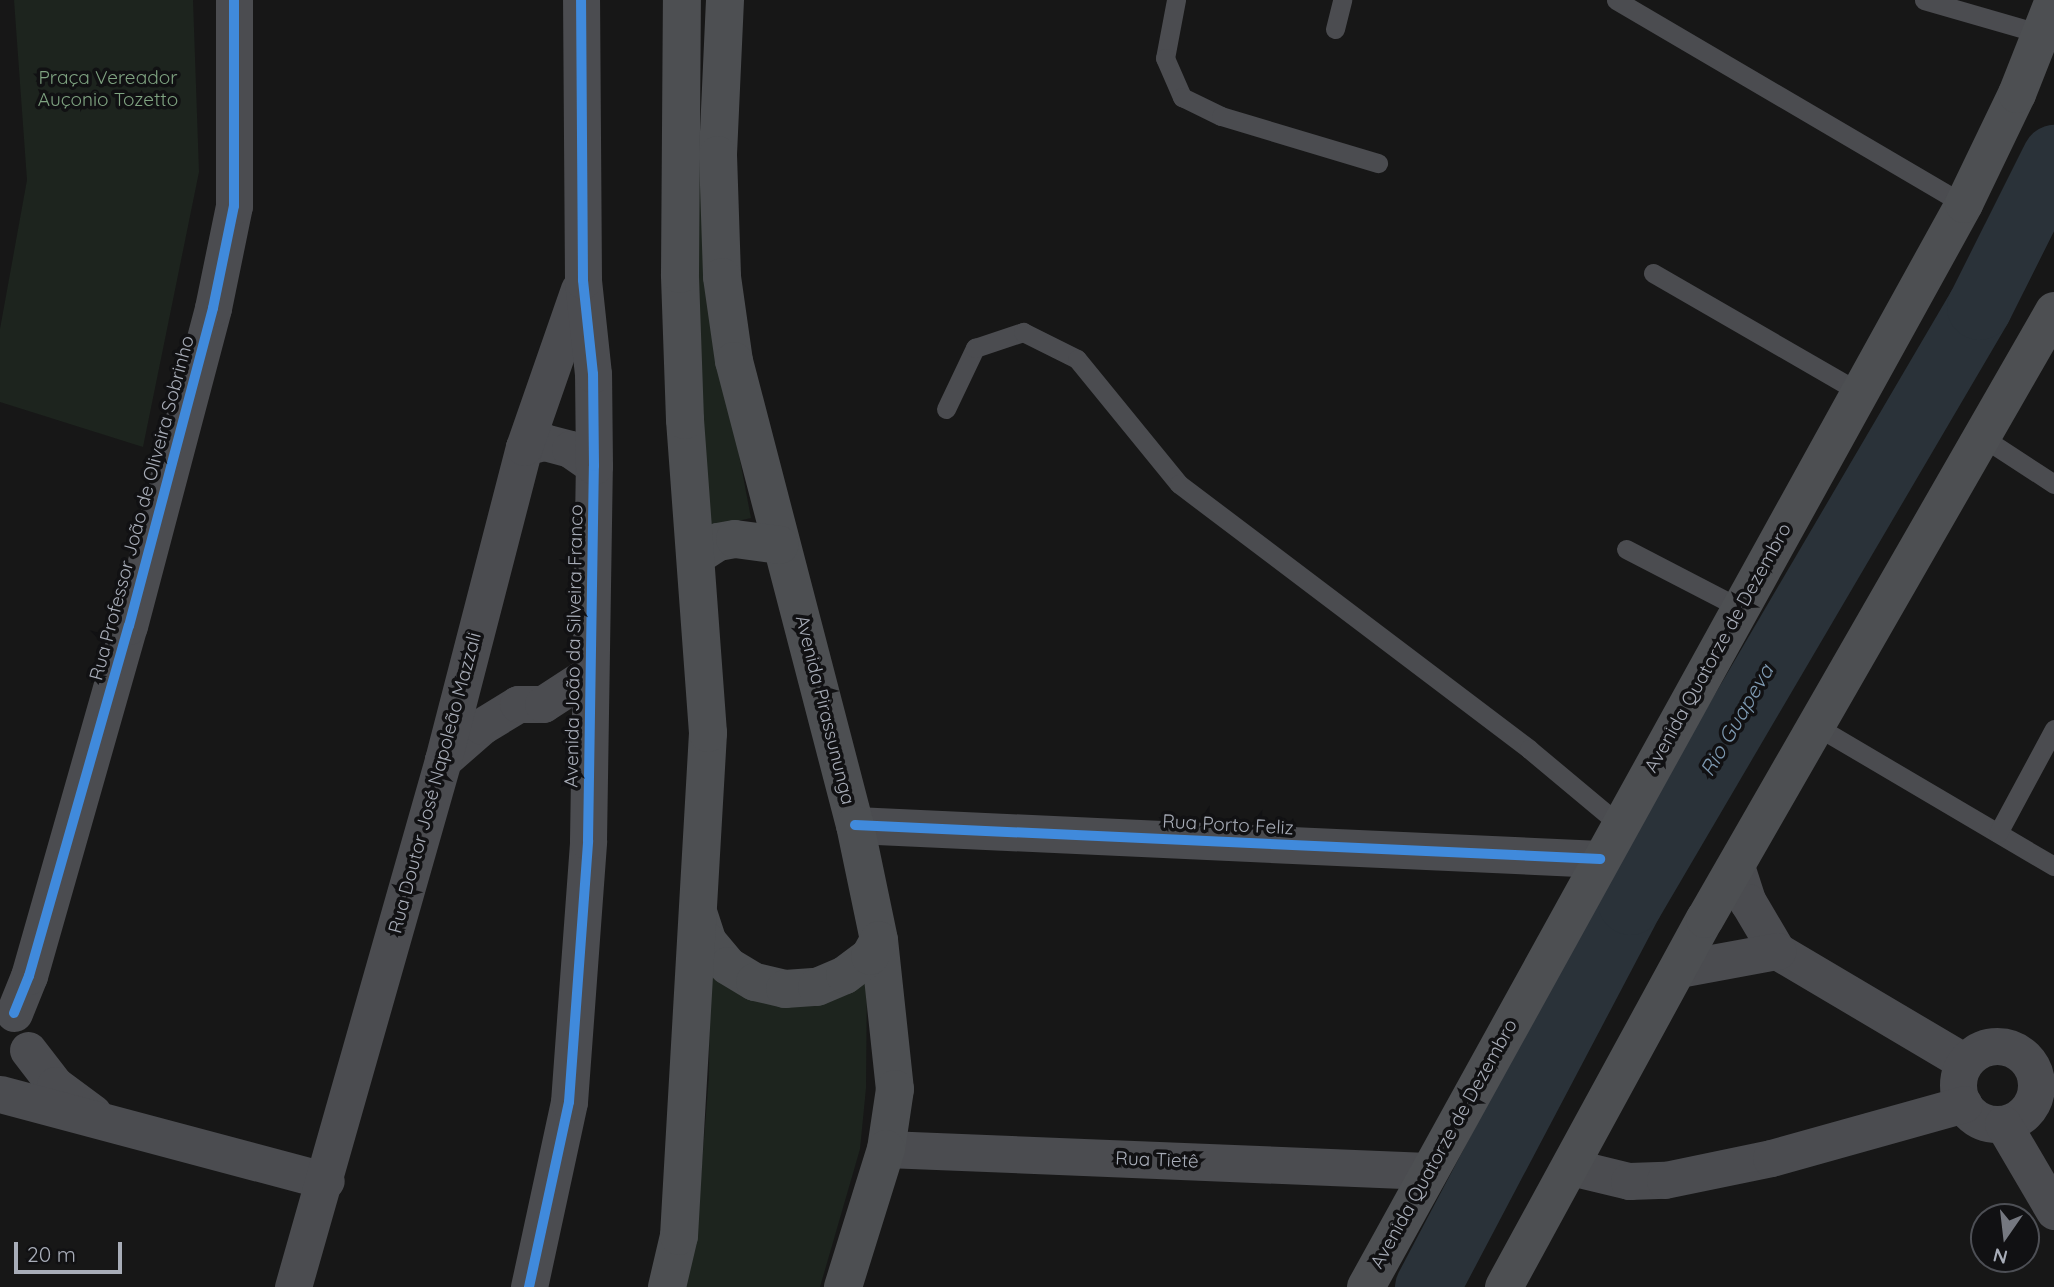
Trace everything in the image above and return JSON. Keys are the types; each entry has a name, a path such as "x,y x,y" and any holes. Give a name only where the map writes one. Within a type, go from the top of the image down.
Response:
{"main road":[{"path":"667,1287 679,1236 708,733 698,555 685,420 680,274 681,0"},
{"name":"Avenida Pirassununga","path":"725,0 718,155 722,277 734,361 855,825 879,940 895,1089 886,1149 843,1287"},
{"name":"Avenida Quatorze de Dezembro","path":"1366,1287 1964,204 2048,17"},
{"path":"1504,1287 1736,866 2054,311"},
{"path":"698,555 718,542 735,539 780,545"},
{"path":"697,902 700,929 718,955 741,975 770,986 801,989 831,982 858,966 879,940"}],"street":[{"name":"Rua Professor João de Oliveira Sobrinho","path":"7,1009 29,976 129,626 213,308 234,206 234,0"},
{"name":"Avenida João da Silveira Franco","path":"529,1287 569,1102 588,841 589,674 595,621 594,466 593,374 583,280 581,0"},
{"name":"Rua Doutor José Napoleão Mazzali","path":"293,1287 326,1181 443,760 524,447 583,280"},
{"path":"524,447 544,442 569,449 594,466"},
{"path":"474,637 485,673 498,693 518,704 543,704 589,674"},
{"path":"443,760 482,726 518,704"},
{"name":"Rua Porto Feliz","path":"855,825 1600,859"},
{"path":"1736,866 1748,902 1777,951 1965,1062"},
{"path":"1679,969 1777,951"},
{"path":"0,1084 21,1070 28,1051 26,1030 7,1009"},
{"path":"2003,1124 2030,1107 2045,1072 2018,1052 2004,1046 1989,1046 1965,1062 1959,1090 1964,1104 1973,1116 2003,1124 2054,1211"},
{"path":"28,1051 55,1085 105,1121"},
{"path":"0,1094 326,1181"},
{"path":"1572,1167 1629,1181 1665,1180 1771,1157 1964,1104"},
{"name":"Rua Tietê","path":"886,1149 1428,1171"}],"lane":[{"path":"1176,0 1165,58 1182,97 1221,116 1378,163"},
{"path":"1335,29 1342,0"},
{"path":"1616,0 1964,204"},
{"path":"1924,0 2048,17"},
{"path":"1653,273 1861,393"},
{"path":"946,409 975,348 1023,332 1077,359 1179,484 1529,750 1620,825"},
{"path":"1982,437 2054,484"},
{"path":"1626,549 1740,608"},
{"path":"1816,726 2054,866"},
{"path":"1998,833 2054,729"}],"green space":[{"name":"Praça Vereador Auçonio Tozetto","path":"14,0 193,0 199,172 143,447 0,402 0,329 27,180"},
{"path":"696,103 717,339 751,518 703,529"},
{"path":"710,973 867,976 866,1088 860,1149 820,1287 685,1287 699,1201 709,1076"}],"waterway":[{"name":"Rio Guapeva","path":"1427,1287 1630,902 1979,307 2054,157"}],"cycle path":[{"path":"14,1013 29,976 129,626 213,308 234,206 234,0"},
{"path":"529,1287 569,1102 588,841 594,466 593,374 583,280 581,0"},
{"path":"855,825 1600,859"}]}
